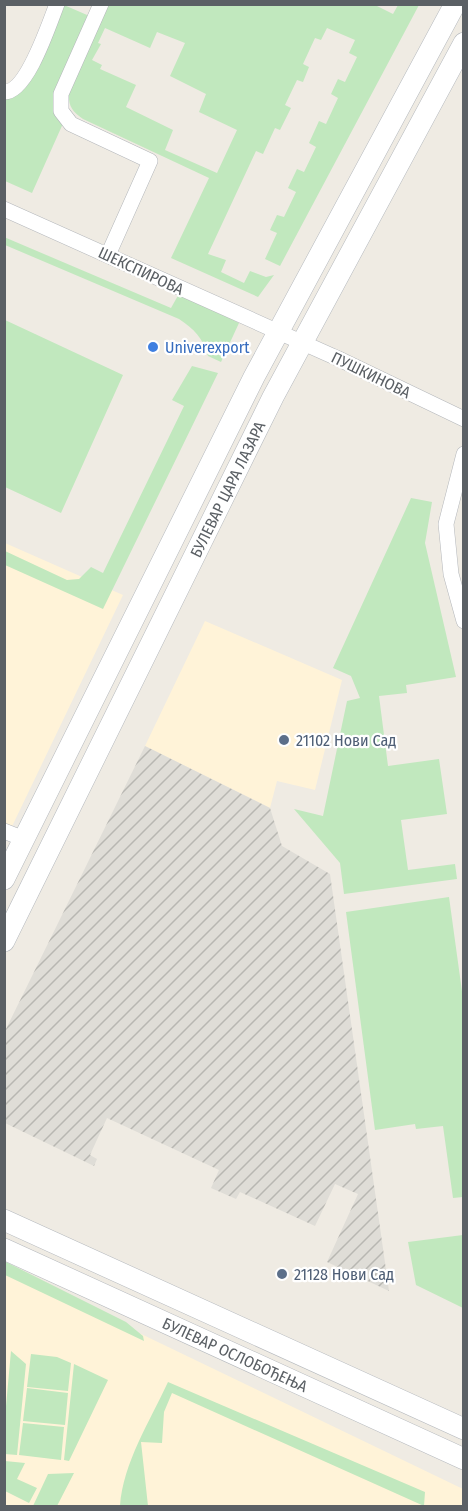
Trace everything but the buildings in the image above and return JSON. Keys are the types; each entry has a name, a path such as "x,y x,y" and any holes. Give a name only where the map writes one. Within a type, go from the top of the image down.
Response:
{"main road":[{"name":"БУЛЕВАР ЦАРА ЛАЗАРА","path":"4,879 14,835 277,333 455,4"},
{"name":"БУЛЕВАР ЦАРА ЛАЗАРА","path":"4,941 301,343 464,43"},
{"name":"БУЛЕВАР ОСЛОБОЂЕЊА","path":"4,1220 464,1429"},
{"name":"БУЛЕВАР ОСЛОБОЂЕЊА","path":"4,1249 464,1459"}],"street":[{"path":"4,92 16,89 26,75 57,4"},
{"path":"101,4 61,94 61,111 65,119 150,161 108,255"},
{"name":"ШЕКСПИРОВА","path":"4,209 277,333"},
{"name":"ПУШКИНОВА","path":"277,333 464,419"},
{"path":"464,454 446,524 451,574 464,621"}],"shaded area":[{"path":"5,543 123,595 5,841"},
{"path":"205,621 342,680 315,790 277,781 270,808 145,746"},
{"path":"145,746 270,808 282,846 330,874 389,1291 327,1262 358,1194 335,1184 315,1226 240,1192 236,1199 211,1188 219,1170 107,1118 90,1155 97,1159 94,1166 5,1123 5,1031"},
{"path":"4,1268 463,1489 463,1506 5,1506"}],"green space":[{"path":"373,4 393,14 398,5 419,5 280,266 265,259 277,233 270,230 277,215 284,217 296,192 288,188 297,169 304,172 316,147 309,143 319,121 326,124 338,98 331,94 338,79 345,82 357,57 349,53 355,40 327,28 321,40 315,38 303,64 309,67 303,82 297,80 285,105 291,108 280,130 275,128 263,154 256,151 208,254 226,260 221,272 244,283 250,271 266,277 274,275 258,297 171,258 209,178 83,119 71,107 69,91 108,5","holes":["105,28 150,48 157,32 185,43 170,76 206,94 199,112 237,130 217,173 165,150 173,130 126,107 136,85 100,69 102,65 92,60 101,44 98,43"]},
{"path":"64,5 94,18 61,94 65,119 32,193 5,181 5,92 9,92"},
{"path":"4,237 171,308 180,292 239,323 221,362 208,356 197,335 179,319 5,245"},
{"path":"5,320 123,375 61,513 5,487"},
{"path":"192,366 218,373 103,609 5,565 5,551 67,580 79,579 91,567 103,573 184,406 172,400"},
{"path":"411,498 432,502 425,543 456,677 406,685 407,693 379,696 388,766 439,759 447,814 401,820 408,870 455,864 457,879 344,894 340,863 294,809 323,816 347,701 360,698 351,676 333,668"},
{"path":"449,897 464,1006 463,1197 453,1198 443,1126 416,1129 415,1124 375,1130 346,912"},
{"path":"464,1235 463,1308 416,1285 408,1242"},
{"path":"4,1261 126,1322 143,1336 144,1341 5,1275"},
{"path":"11,1351 26,1364 17,1455 5,1454 5,1417"},
{"path":"31,1354 57,1357 71,1363 68,1391 27,1387"},
{"path":"74,1364 108,1380 69,1461 64,1460"},
{"path":"168,1382 425,1492 424,1506 172,1393 164,1412 162,1443 141,1442 148,1506 120,1506 126,1474 132,1458"},
{"path":"27,1388 68,1393 65,1425 23,1421"},
{"path":"23,1423 64,1427 61,1460 19,1455"},
{"path":"5,1461 25,1463 17,1479 37,1488 29,1503 5,1491"},
{"path":"74,1473 57,1506 33,1506 48,1474"}],"place":[{"name":"Univerexport","path":"153,347"},
{"name":"21102 Нови Сад","path":"284,740"},
{"name":"21128 Нови Сад","path":"282,1274"}]}
